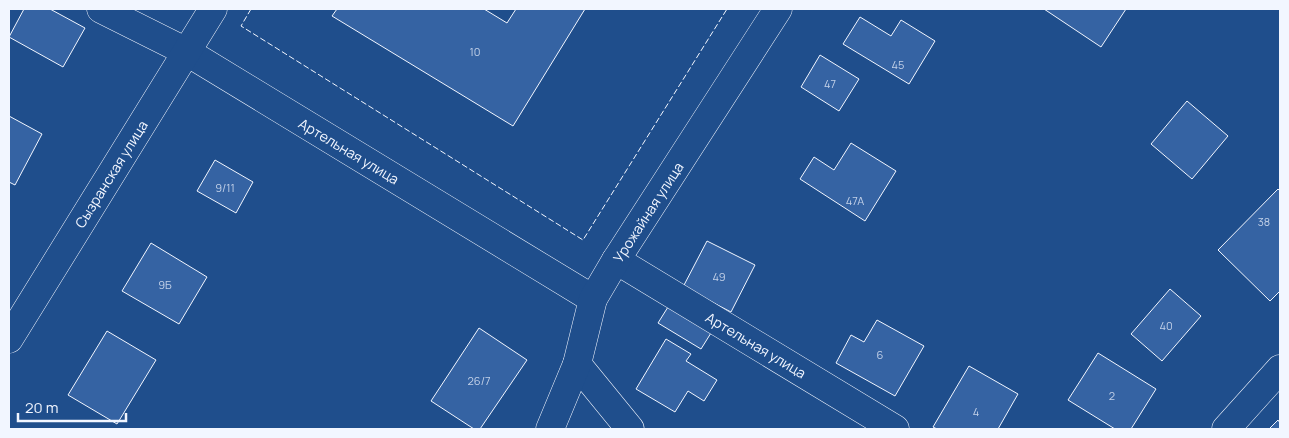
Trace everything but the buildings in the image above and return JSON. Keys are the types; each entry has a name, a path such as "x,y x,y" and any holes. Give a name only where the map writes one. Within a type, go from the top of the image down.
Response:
{"street":[{"name":"Артельная улица","path":"101,9 187,52 593,299"},
{"name":"Сызранская улица","path":"9,339 213,9"},
{"name":"Урожайная улица","path":"550,429 577,364 593,299 616,260 778,9"},
{"name":"Артельная улица","path":"616,260 896,429"},
{"path":"577,364 630,429"},
{"path":"1226,429 1280,369"}],"fence":[{"path":"251,9 241,26 583,240 727,9"}]}
